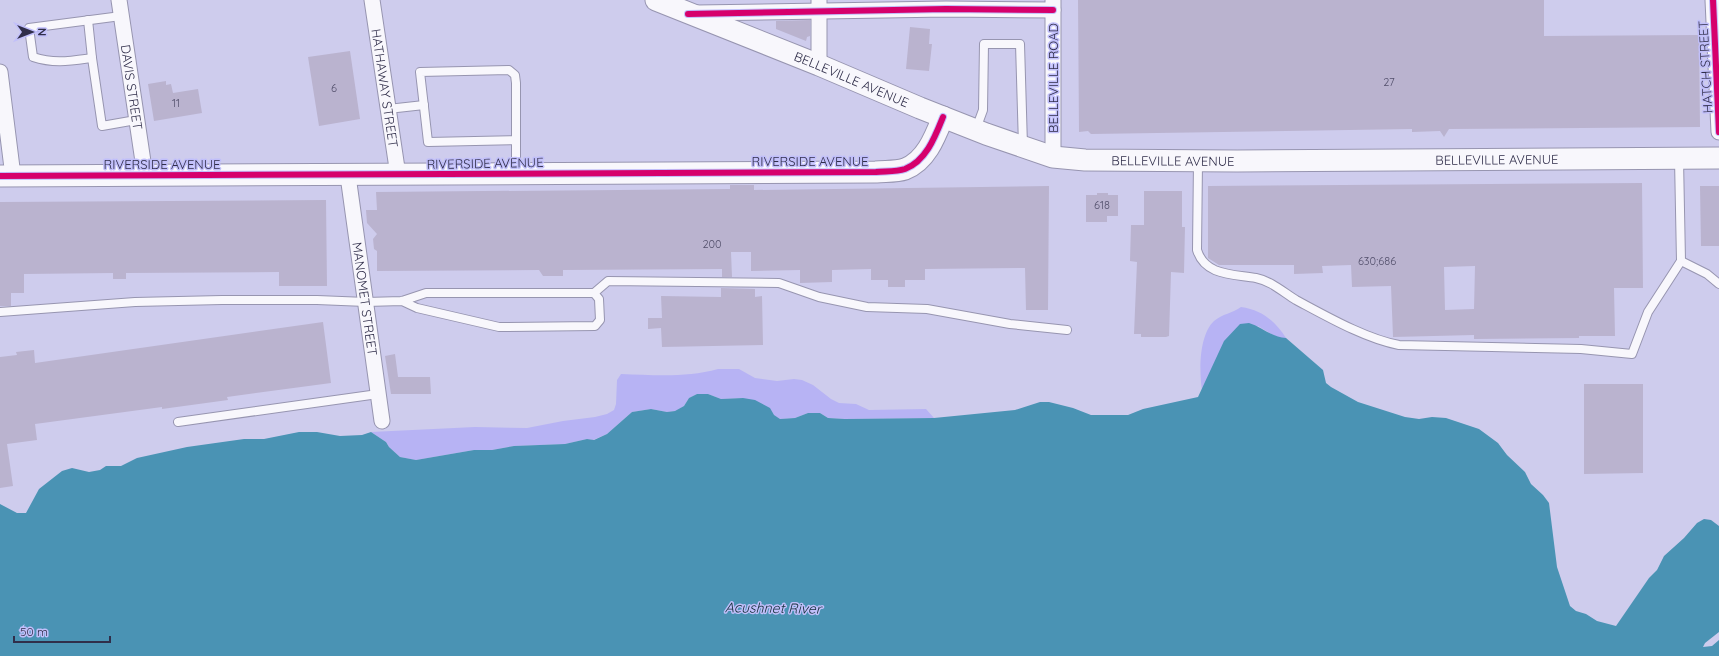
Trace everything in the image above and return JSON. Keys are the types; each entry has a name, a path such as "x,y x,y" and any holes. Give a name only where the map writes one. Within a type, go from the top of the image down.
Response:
{"main road":[{"name":"BELLEVILLE AVENUE","path":"656,0 687,7 943,118 1053,157 1085,160 1198,161 1719,158"},
{"name":"RIVERSIDE AVENUE","path":"7,176 348,176 516,173 876,172 904,169 921,160 934,138 943,118"}],"street":[{"name":"DAVIS STREET","path":"119,0 145,175"},
{"name":"HATHAWAY STREET","path":"372,0 398,175"},
{"name":"HATCH STREET","path":"1712,0 1717,34 1719,132"},
{"path":"687,7 1053,5"},
{"name":"BELLEVILLE ROAD","path":"1053,5 1053,157"},
{"path":"819,6 819,65"},
{"path":"0,72 7,176"},
{"name":"MANOMET STREET","path":"348,176 382,421"}],"lane":[{"path":"92,58 62,62 47,62 33,57 30,28 121,16"},
{"path":"88,20 102,126 136,120"},
{"path":"976,130 983,110 984,44 1020,44 1023,147"},
{"path":"516,140 428,142 420,72 509,70 515,75 516,83 516,140 516,173"},
{"path":"388,109 424,105"},
{"path":"1198,161 1197,250 1199,258 1206,265 1220,273 1256,278 1269,282 1294,299 1334,320 1386,343 1399,345 1580,349 1632,354 1648,312 1681,261 1679,158"},
{"path":"1681,261 1707,274 1719,284"},
{"path":"0,312 135,302 317,300 366,302 402,301 426,293 594,293 608,281 779,283 819,297 867,306 927,309 1010,324 1067,330"},
{"path":"402,301 417,308 499,327 595,326 600,320 599,299 594,293"},
{"path":"178,422 378,394"}],"shaded area":[{"path":"1241,307 1249,308 1267,317 1277,326 1286,338 1278,338 1258,326 1207,380 1202,390 1200,373 1201,354 1205,335 1214,321"},
{"path":"718,369 739,369 755,378 777,381 794,379 802,380 813,385 831,399 839,403 856,404 869,410 926,409 934,418 845,419 828,418 820,413 808,413 795,418 780,419 743,398 721,399 708,394 697,394 689,398 684,406 676,411 667,412 651,409 632,412 607,434 593,440 587,439 565,444 514,446 492,450 474,450 416,460 400,457 389,447 386,442 371,432 475,427 527,428 595,417 607,414 614,410 616,404 617,380 621,374 682,375"}],"water":[{"name":"Acushnet River","path":"1249,323 1281,338 1286,338 1323,370 1326,383 1358,402 1405,417 1419,419 1432,417 1446,418 1479,429 1498,443 1507,455 1525,472 1531,484 1549,503 1557,567 1570,606 1576,611 1586,614 1597,621 1616,626 1649,578 1657,570 1664,556 1684,538 1697,523 1704,519 1711,520 1719,526 1719,632 1705,643 1703,647 1712,646 1719,640 1719,656 0,656 0,504 17,513 26,513 39,489 62,471 72,468 89,472 100,470 106,466 121,466 137,458 187,447 244,439 264,439 299,432 317,432 340,436 362,435 371,432 386,442 389,447 400,457 416,460 474,450 492,450 514,446 565,444 587,439 594,440 607,434 632,412 651,409 667,412 675,411 684,406 689,398 697,394 708,394 721,399 743,398 755,400 770,408 774,415 780,419 795,418 808,413 820,413 828,418 845,419 934,418 1015,410 1040,402 1049,402 1073,408 1091,415 1128,415 1143,409 1198,397 1224,341 1240,324"}],"building":[{"path":"1078,0 1544,0 1544,36 1699,35 1700,127 1449,129 1444,137 1440,131 1412,132 1412,129 1091,134 1088,131 1079,132"},
{"path":"810,20 810,36 807,37 806,41 776,29 776,21"},
{"path":"910,27 930,29 929,44 932,44 929,71 906,69"},
{"path":"350,51 360,119 319,126 308,57"},
{"path":"166,81 166,85 171,84 173,93 198,89 202,113 154,121 148,84"},
{"path":"1642,183 1643,288 1614,288 1615,336 1579,336 1579,338 1474,339 1474,335 1393,337 1391,286 1352,287 1351,265 1322,266 1323,273 1294,274 1294,265 1219,265 1208,258 1208,186","holes":["1475,266 1474,309 1445,310 1444,267"]},
{"path":"730,185 754,185 754,190 1049,186 1048,310 1026,310 1025,268 925,269 925,280 905,280 905,287 888,287 888,280 871,280 871,269 832,270 832,282 800,283 800,270 751,271 751,252 731,252 732,277 722,277 722,269 563,270 563,276 543,276 539,270 377,271 377,251 374,249 373,239 377,234 367,223 366,210 377,210 376,192 730,189"},
{"path":"1700,186 1719,186 1719,246 1701,246"},
{"path":"1144,191 1182,191 1182,227 1185,227 1184,273 1171,272 1169,336 1166,337 1141,337 1141,334 1134,334 1137,262 1130,261 1131,225 1144,225"},
{"path":"1097,193 1118,195 1118,216 1107,216 1107,222 1086,222 1086,195 1097,195"},
{"path":"326,200 327,286 279,286 279,272 126,273 126,279 113,279 113,273 24,274 24,293 11,293 11,306 0,306 0,202"},
{"path":"721,288 755,289 755,297 762,296 763,345 662,347 661,328 648,329 648,318 662,318 661,296 721,297"},
{"path":"323,322 331,383 227,397 228,400 35,424 37,440 7,444 13,486 0,488 0,357 17,355 16,352 34,350 35,363"},
{"path":"395,354 398,377 430,377 431,394 391,394 385,356"},
{"path":"1584,384 1643,384 1643,473 1584,474"}],"cycle path":[{"path":"1713,0 1719,132"},
{"path":"688,14 946,9 1053,10"},
{"path":"0,176 898,171 905,169 919,160 929,148 943,117"}]}
